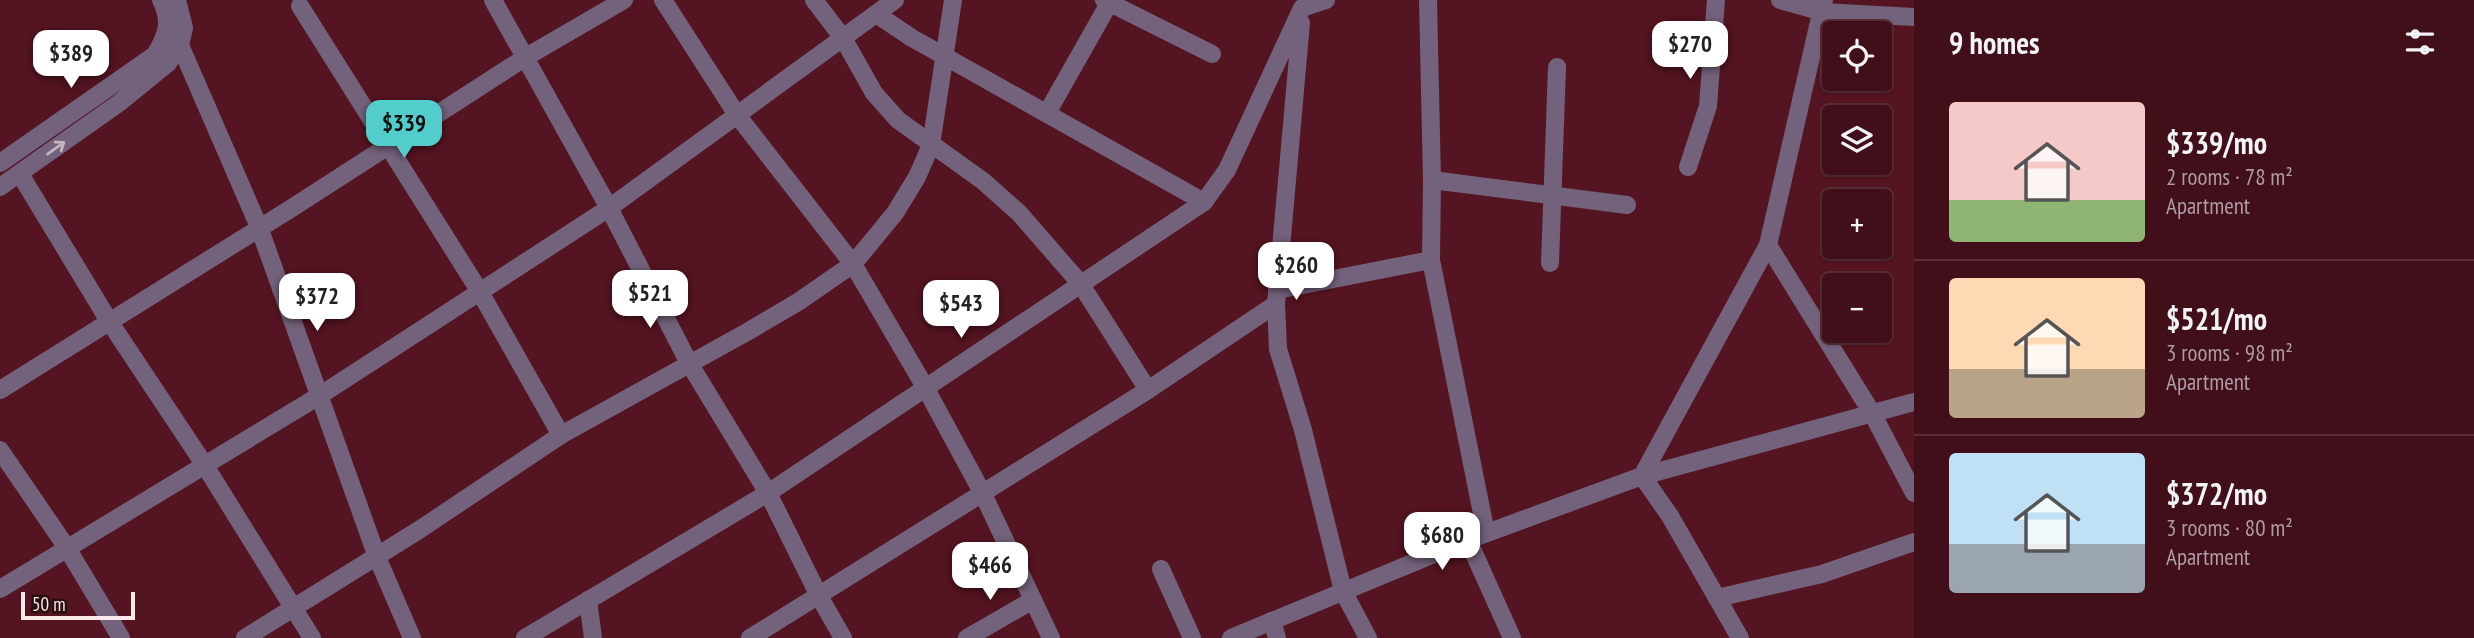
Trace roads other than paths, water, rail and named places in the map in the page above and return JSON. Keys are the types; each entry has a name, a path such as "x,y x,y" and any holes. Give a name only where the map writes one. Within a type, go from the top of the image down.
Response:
{"street":[{"path":"0,163 155,55 169,26 161,0"},
{"path":"0,187 149,80 168,63 180,45 184,28 177,0"},
{"path":"493,0 609,208 689,363 768,493 843,638"},
{"path":"0,390 526,57 624,0"},
{"path":"663,0 737,115 853,264 925,387 983,494 1051,638"},
{"path":"814,0 843,38 874,93 898,121 983,181 1019,213 1080,283 1149,390"},
{"path":"0,589 319,396 609,208 895,0"},
{"path":"245,638 501,478 561,435 788,308 853,264 895,213 917,177 931,145 953,0"},
{"path":"1299,4 1326,0"},
{"path":"1428,0 1431,260 1486,533"},
{"path":"1688,167 1707,106 1716,0"},
{"path":"1780,0 1914,17"},
{"path":"1047,113 1108,1 1212,54"},
{"path":"525,638 768,493 1204,202 1227,170 1299,4"},
{"path":"1299,4 1277,297 1278,349 1303,429 1343,591 1368,638"},
{"path":"300,6 480,292 561,435"},
{"path":"1642,476 1768,245 1823,6"},
{"path":"876,14 912,38 1204,202"},
{"path":"180,45 259,227 377,557 412,638"},
{"path":"1550,262 1558,67"},
{"path":"20,174 109,321 204,464 312,638"},
{"path":"1432,180 1627,205"},
{"path":"1768,245 1872,413 1914,492"},
{"path":"750,638 1149,390 1277,297 1431,260"},
{"path":"1231,638 1274,630 1343,591 1486,533 1642,476 1914,402"},
{"path":"0,450 67,548 121,638"},
{"path":"1642,476 1671,516 1740,638"},
{"path":"1468,540 1512,638"},
{"path":"1717,598 1822,574 1914,542"},
{"path":"1161,569 1192,638"},
{"path":"588,600 593,638"},
{"path":"967,638 1033,600"}]}
